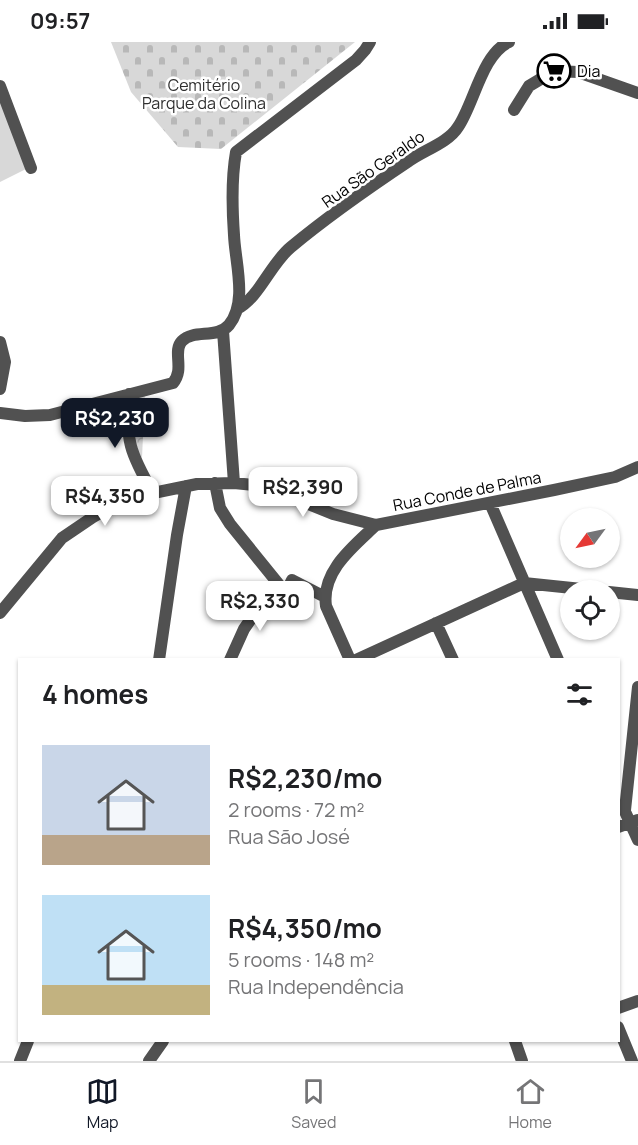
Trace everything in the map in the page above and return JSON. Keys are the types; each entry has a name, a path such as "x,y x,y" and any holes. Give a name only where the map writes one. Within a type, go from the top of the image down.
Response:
{"street":[{"path":"237,309 238,285 232,184 236,152 356,60 370,42"},
{"name":"Rua São Geraldo","path":"223,331 231,322 237,309 247,302 290,248 408,161 442,141 458,128 487,66 502,45 509,42"},
{"path":"514,110 529,86 554,71 578,72 638,93"},
{"path":"0,86 31,168"},
{"path":"0,413 25,416 50,415 172,384 177,379 180,368 178,348 181,342 187,337 223,331 234,483"},
{"path":"0,342 5,362 0,389"},
{"path":"129,394 128,441 134,458 153,493"},
{"name":"Rua Conde de Palma","path":"0,613 62,538 124,498 215,483 264,486 333,514 376,525 615,477 638,467"},
{"path":"215,483 220,508 284,596"},
{"path":"159,658 186,486"},
{"path":"490,503 557,658"},
{"path":"349,658 326,606 325,597 331,577 345,555 376,525"},
{"path":"231,658 244,629 254,616 284,596 292,580 325,597"},
{"path":"360,658 524,583 560,587"},
{"path":"620,593 638,595"},
{"path":"436,623 452,658"},
{"path":"624,810 638,687"},
{"path":"620,800 628,823 638,840"},
{"path":"620,1007 638,1001"},
{"path":"620,1032 632,1061"},
{"path":"20,1061 28,1042"},
{"path":"149,1061 162,1042"},
{"path":"515,1042 522,1061"}],"green space":[{"name":"Cemitério Parque da Colina","path":"111,42 355,42 221,149 178,147 131,92"},
{"path":"0,89 30,167 0,182"},
{"path":"145,392 142,458 134,443 132,419 134,393"}],"place":[{"name":"Dia","path":"554,71"}]}
